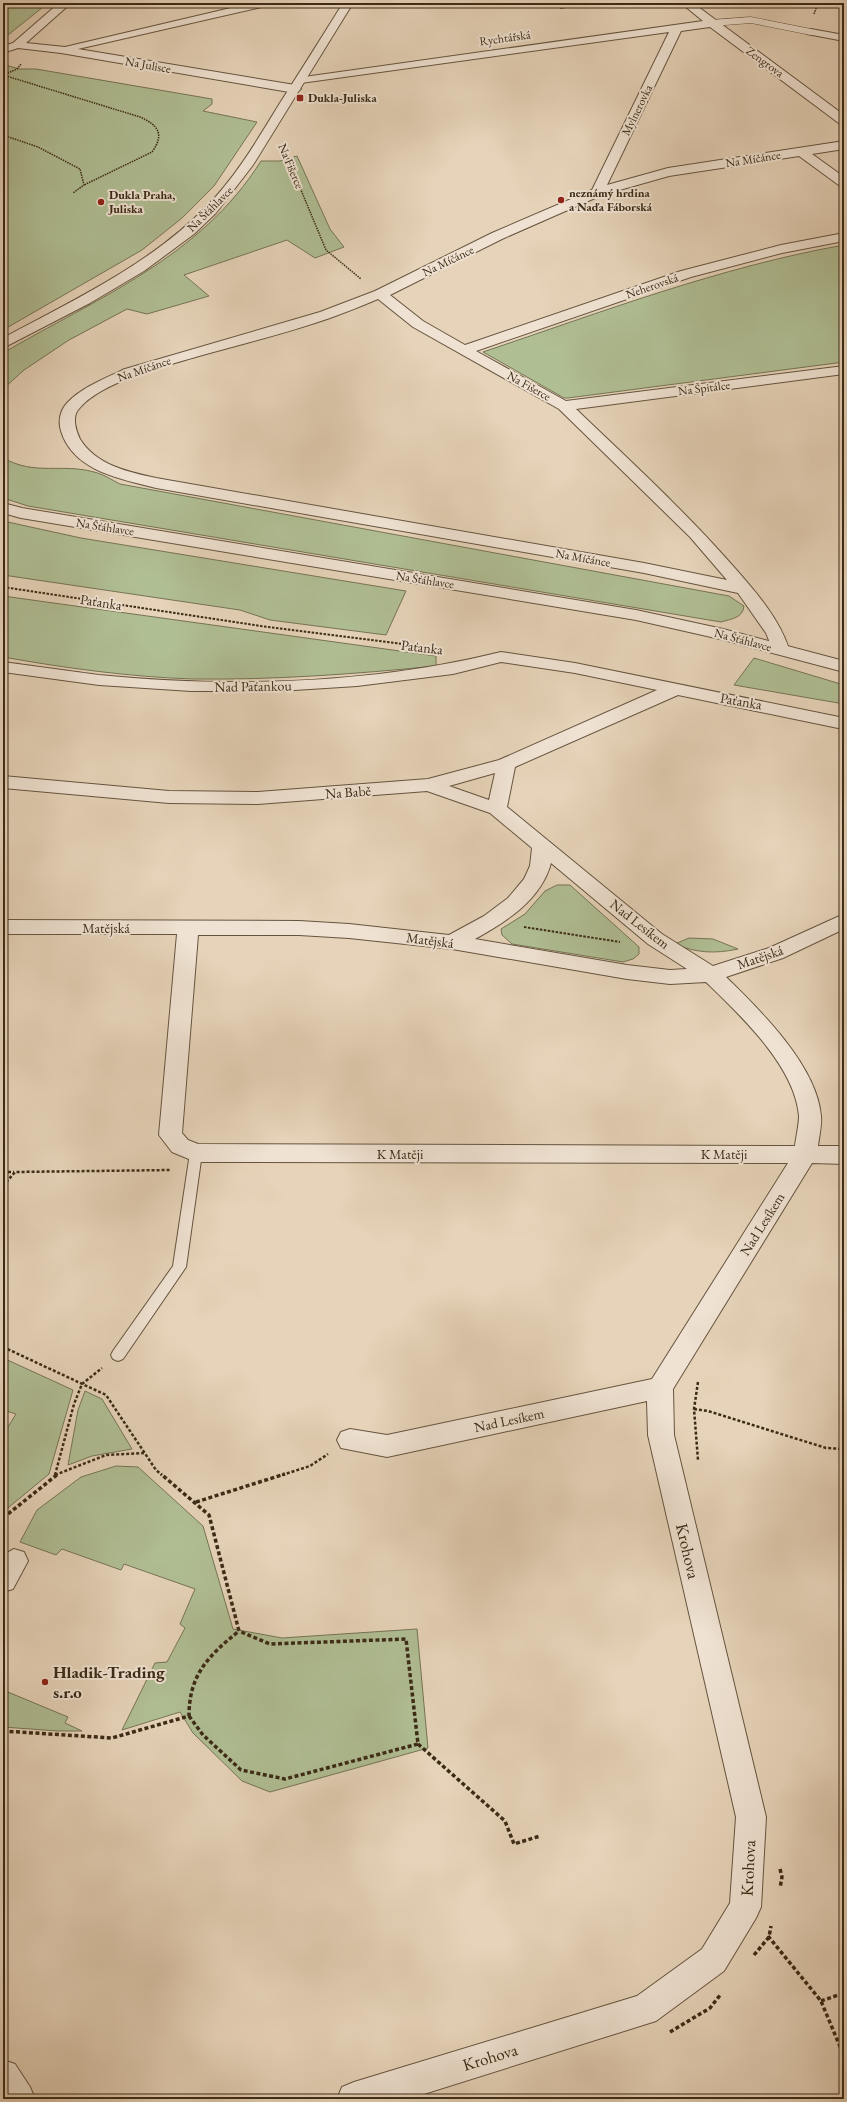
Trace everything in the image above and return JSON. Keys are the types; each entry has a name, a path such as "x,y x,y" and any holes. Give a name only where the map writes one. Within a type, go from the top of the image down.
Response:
{"street":[{"path":"17,45 66,3"},
{"path":"61,50 145,29 266,3"},
{"name":"Na Šťáhlavce","path":"3,344 124,276 151,259 195,226 232,188 348,3"},
{"name":"Zengrova","path":"686,3 844,121"},
{"path":"712,23 751,20 844,38"},
{"name":"Rychtářská","path":"298,84 676,27 712,23"},
{"name":"Mylnerovka","path":"597,192 674,35 676,27"},
{"name":"Na Julisce","path":"3,50 17,45 61,50 298,84"},
{"name":"Na Míčánce","path":"744,589 644,568 156,483 116,473 91,462 76,448 68,430 69,412 80,400 100,386 130,372 324,315 380,294 497,236 597,192 668,172 844,145"},
{"path":"801,152 844,183"},
{"name":"Neherovská","path":"464,350 686,274 781,249 844,237"},
{"name":"Na Fišerce","path":"380,294 418,324 564,406 696,534 744,589 775,633 780,649"},
{"name":"Na Špitálce","path":"564,406 844,370"},
{"name":"Na Šťáhlavce","path":"3,508 28,514 636,615 708,630 844,667"},
{"name":"Nad Paťankou","path":"3,666 99,680 191,686 279,686 357,681 453,669 501,657"},
{"name":"Paťanka","path":"501,657 575,668 675,689 780,708 838,722"},
{"name":"Na Babě","path":"3,782 169,797 258,798 429,785 506,764 675,689"},
{"path":"497,809 506,764"},
{"name":"Nad Lesíkem","path":"350,1440 387,1446 660,1388 805,1155 810,1116 801,1083 782,1051 748,1010 711,974 655,939 497,809 429,785"},
{"path":"452,942 492,922 532,884 540,864 542,845"},
{"name":"Matějská","path":"3,927 299,928 349,931 452,942 627,972 670,977 711,974 776,953 844,922"},
{"name":"K Matěji","path":"188,928 170,1135 195,1162 844,1155"},
{"name":"Krohova","path":"354,2099 645,2010 713,1960 745,1907 750,1817 661,1435 660,1388"},
{"path":"3,2076 18,2099"}],"lane":[{"path":"561,6 580,3"},
{"path":"118,1355 179,1267 195,1162"}],"path":[{"path":"3,75 140,117 152,123 159,133 158,144 152,152 84,185 73,192"},
{"path":"3,135 38,147 80,169 84,185"},
{"name":"Na Fišerce","path":"282,143 326,250 380,294"},
{"name":"Paťanka","path":"3,587 262,626 439,649"},
{"path":"524,927 624,942"},
{"path":"3,1172 195,1162"},
{"path":"3,1186 15,1172"},
{"path":"3,1347 106,1395 156,1470 196,1502 209,1515 239,1631"},
{"path":"55,1475 74,1404 82,1384 118,1355"},
{"path":"694,1409 826,1448 844,1449"},
{"path":"196,1502 310,1466 350,1440"},
{"path":"3,1518 55,1475 106,1455 144,1453"},
{"path":"239,1631 221,1645 198,1672 190,1694 189,1716 203,1735 241,1770 285,1779 418,1744"},
{"path":"239,1631 270,1644 406,1639 418,1744 505,1821 514,1844 540,1836"},
{"path":"3,1731 112,1738 189,1716"},
{"path":"745,1907 821,2000 844,2056"},
{"path":"821,2000 844,1994"}],"green space":[{"path":"3,3 48,3 8,35 3,33"},
{"name":"Dukla Praha, Juliska","path":"5,65 20,69 36,69 212,99 212,104 203,111 257,122 214,186 182,218 142,250 3,330 3,66"},
{"path":"297,156 330,229 344,247 315,258 287,240 184,275 209,296 147,314 127,309 69,340 24,370 3,389 3,353 110,293 145,272 178,249 209,224 237,195 261,161 280,161"},
{"path":"844,245 844,362 564,398 483,352 617,306 707,278 752,265"},
{"path":"3,458 26,467 70,469 94,472 120,484 729,596 744,606 739,616 721,622 28,506 3,498"},
{"path":"3,521 81,538 406,591 386,635 270,620 240,610 3,575"},
{"path":"3,596 436,656 436,666 315,676 254,679 193,679 122,674 26,661 3,657"},
{"path":"754,658 844,685 844,704 734,685"},
{"path":"557,885 570,885 639,947 639,954 633,959 623,962 512,944 502,935 501,929 525,914 545,891"},
{"path":"689,938 713,939 738,949 721,952 706,952 675,944"},
{"path":"3,1358 73,1390 49,1474 3,1512 3,1435 16,1414 3,1410"},
{"path":"85,1391 102,1399 132,1449 92,1456 68,1465 78,1410"},
{"path":"116,1466 138,1467 203,1526 233,1629 282,1638 417,1629 428,1748 270,1792 242,1781 193,1733 180,1712 122,1730 155,1663 167,1662 185,1628 180,1624 195,1589 124,1564 121,1570 62,1549 56,1555 20,1542 37,1510 81,1477"},
{"path":"3,1690 68,1717 65,1723 82,1731 58,1731 3,1727"}],"place":[{"name":"Dukla-Juliska","path":"300,98"},
{"name":"neznámý hrdina a Naďa Fáborská","path":"561,200"},
{"name":"Dukla Praha, Juliska","path":"101,202"},
{"name":"Hladik-Trading s.r.o","path":"45,1682"}]}
